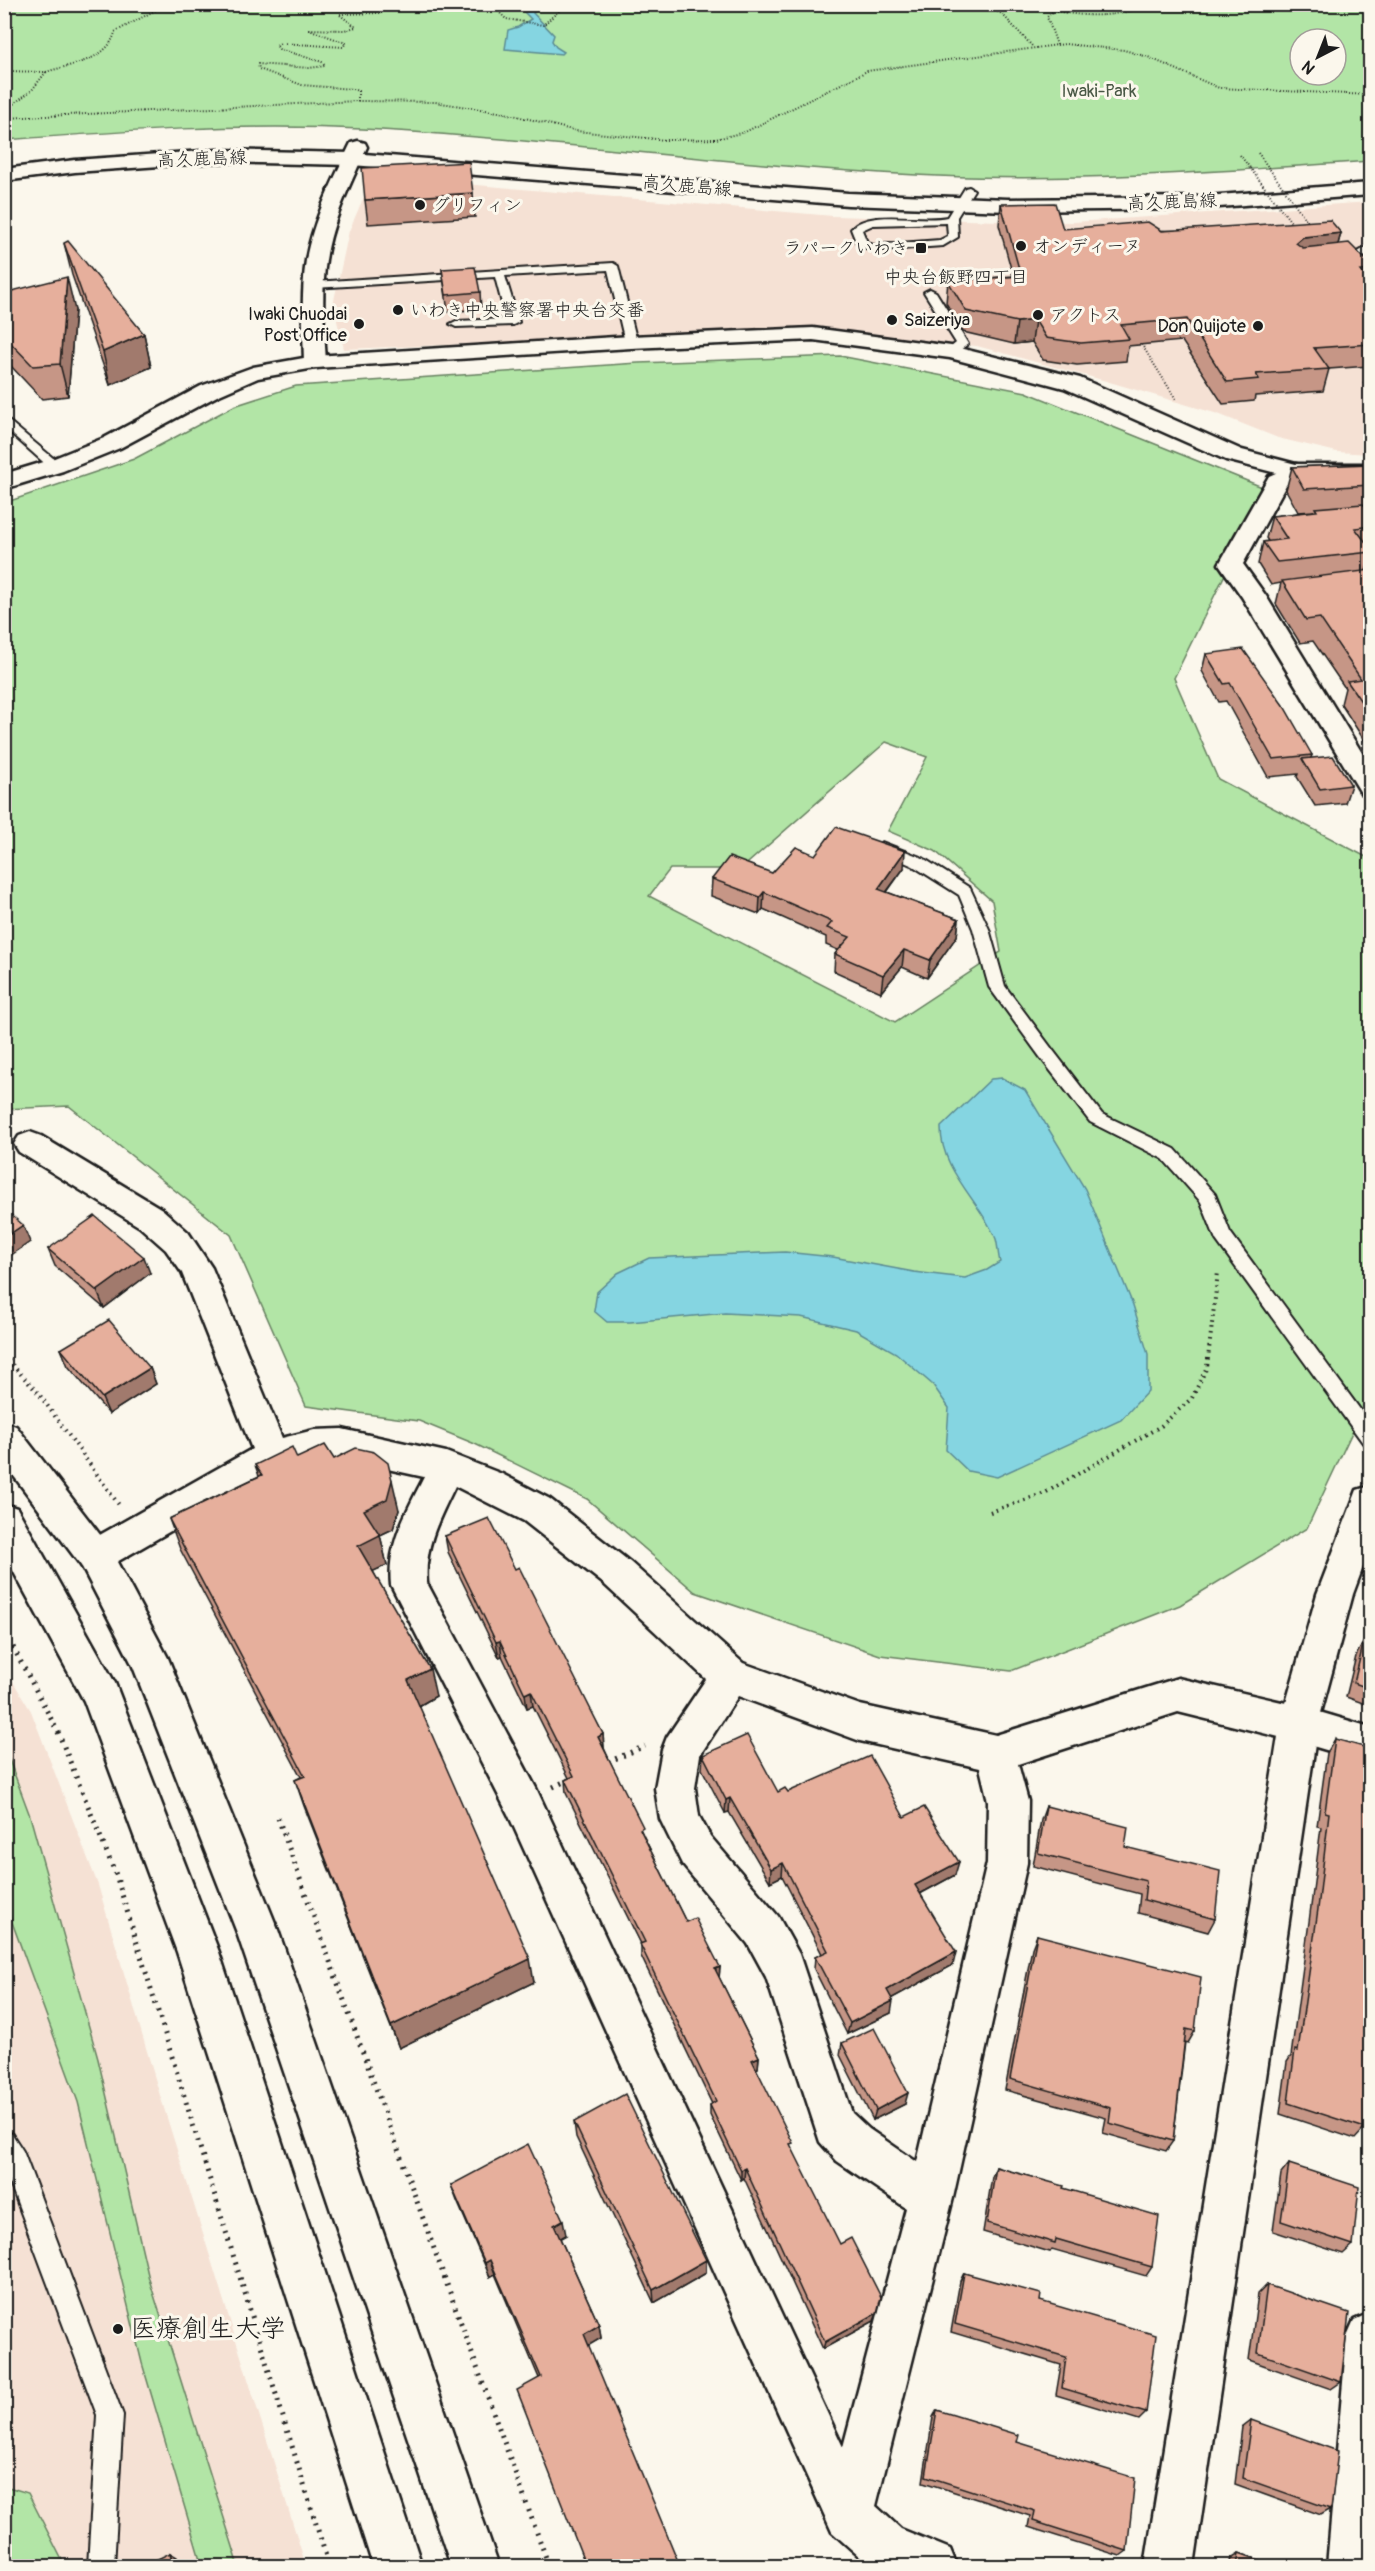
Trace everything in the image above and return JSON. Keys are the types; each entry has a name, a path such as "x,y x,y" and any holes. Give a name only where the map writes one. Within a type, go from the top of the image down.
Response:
{"street":[{"name":"高久鹿島線","path":"4,162 169,146 355,153 848,199 1008,205 1194,203 1371,189"},
{"name":"高久鹿島線","path":"4,175 75,166 217,156 355,153"},
{"path":"315,362 314,285 318,248 346,171 355,153"},
{"name":"高久鹿島線","path":"960,204 1223,188 1371,175"},
{"path":"4,482 55,466 112,443 209,391 253,373 315,362 631,342 813,334 951,352 1072,384 1234,456 1296,471 1371,471"},
{"path":"1296,471 1277,481 1232,564 1266,595 1371,787"},
{"path":"1259,513 1285,518"},
{"path":"30,1144 151,1218 177,1241 196,1268 272,1455"},
{"path":"4,1436 95,1556 149,1658 257,1930 475,2566"},
{"path":"95,1556 272,1455 314,1445 342,1444 446,1467 489,1485 537,1510 617,1573 730,1676 860,1723 996,1753 1178,1695 1299,1724 1371,1745"},
{"path":"446,1467 416,1530 407,1563 409,1585 522,1801 849,2514 885,2548 933,2566"},
{"path":"1169,2566 1299,1724 1335,1594 1371,1501"},
{"path":"4,1519 101,1695 186,1918 398,2566"},
{"path":"730,1676 681,1750 675,1788 680,1819 696,1850 763,1930 784,1969 835,2127 853,2145 932,2198"},
{"path":"849,2514 932,2198 1007,1863 1008,1801 996,1753"},
{"path":"1359,2547 1371,2336"}],"lane":[{"path":"960,204 953,237 943,243 872,248 862,244 856,229 859,225 870,221 936,224 960,204"},
{"path":"1335,261 1362,254 1371,248"},
{"path":"314,285 613,266 631,342"},
{"path":"456,324 513,322 499,273"},
{"path":"930,292 962,344 951,352"},
{"path":"4,420 55,466"},
{"path":"864,839 918,862 965,892 981,929 997,987 1046,1053 1096,1118 1169,1154 1209,1199 1222,1235 1371,1437"},
{"path":"4,2142 14,2160 110,2415 101,2566"}],"path":[{"path":"4,71 46,72 100,55 112,44 115,32 124,24 167,4"},
{"path":"358,100 358,91 344,85 316,87 300,84 259,69 258,64 316,68 325,66 322,62 279,49 276,45 281,43 343,47 346,43 308,29 317,27 348,31 357,27 338,14 381,13 382,11 360,7 362,4"},
{"path":"485,4 497,10 506,19 543,25 567,4"},
{"path":"981,4 1002,14 1034,47"},
{"path":"1033,4 1053,11 1080,16 1112,16 1139,10 1151,4"},
{"path":"1057,45 1047,17 1061,4"},
{"path":"1056,8 1090,9 1114,4"},
{"path":"4,118 164,112 358,100 435,102 505,113 576,130 666,140 716,139 745,132 867,71 1057,45 1091,45 1124,50 1148,57 1219,88 1371,95"},
{"path":"4,111 32,90 46,72"},
{"path":"1258,153 1312,227"},
{"path":"1240,155 1296,229"},
{"path":"1267,173 1278,172"},
{"path":"1245,174 1256,173"},
{"path":"1138,340 1174,398 1183,405"},
{"path":"1364,382 1371,393"},
{"path":"990,1512 1045,1493 1161,1426 1192,1398 1207,1367 1222,1235"},
{"path":"4,1356 39,1394 139,1531"},
{"path":"4,1631 58,1732 116,1875 329,2566"},
{"path":"601,1765 651,1743 681,1750"},
{"path":"522,1801 571,1778"},
{"path":"278,1818 549,2566"}],"shaded area":[{"name":"ラパークいわき","path":"373,176 833,216 999,221 1074,222 1370,202 1370,454 1337,452 1278,438 1218,414 977,346 809,331 344,349 333,305 349,231"},
{"name":"医療創生大学","path":"4,1667 31,1711 98,1885 159,2092 306,2566 5,2566"}],"green space":[{"name":"Iwaki-Park","path":"5,5 1370,5 1370,161 1100,177 938,176 794,167 506,139 362,129 228,127 5,140"},
{"path":"840,356 1026,392 1267,489 1174,678 1218,779 1370,859 1370,1394 1307,1528 1180,1605 1011,1671 880,1655 695,1592 587,1499 475,1444 419,1421 306,1406 231,1235 69,1106 5,1109 4,503 134,459 234,406 296,386 638,363","holes":["886,742 927,757 888,831 935,851 992,901 1001,952 895,1022 649,896 670,869 741,869"]},
{"path":"4,1746 30,1816 98,2059 149,2279 239,2566 202,2566 142,2363 78,2102 5,1903"},
{"path":"5,2486 28,2493 65,2566 5,2566"}],"water":[{"path":"512,5 542,5 533,13 554,35 552,41 556,47 564,52 562,54 505,49 508,30 531,19 521,9"},
{"path":"1002,1078 1025,1090 1085,1189 1133,1305 1148,1354 1148,1391 1121,1420 997,1477 968,1471 946,1450 949,1408 933,1385 896,1353 856,1330 801,1317 725,1313 607,1322 594,1311 597,1292 618,1273 649,1258 785,1252 833,1257 914,1272 965,1278 987,1270 1000,1262 996,1239 947,1157 942,1143 941,1127 991,1079"}],"building":[{"path":"469,162 473,193 365,200 362,168"},
{"path":"1055,203 1063,229 1148,222 1162,231 1330,220 1341,233 1303,237 1296,243 1303,248 1349,243 1371,265 1371,270 1361,271 1371,283 1371,344 1314,348 1329,369 1256,374 1259,379 1227,382 1187,319 1121,325 1129,339 1081,343 1046,338 1035,320 1017,322 966,311 948,281 1021,276 1001,204"},
{"path":"68,241 144,334 103,352 64,243"},
{"path":"475,267 480,292 446,295 442,269"},
{"path":"67,277 60,364 33,366 4,336 4,293"},
{"path":"1371,464 1371,485 1304,489 1292,467"},
{"path":"1363,504 1371,509 1371,526 1355,528 1371,552 1277,562 1263,542 1287,539 1272,516 1317,511 1315,508"},
{"path":"1371,570 1371,716 1347,681 1361,679 1320,618 1306,620 1282,581"},
{"path":"1243,649 1285,708 1312,755 1273,759 1230,683 1224,684 1206,654"},
{"path":"1333,756 1351,785 1320,789 1302,759"},
{"path":"836,827 905,851 878,889 959,919 930,960 904,950 883,975 835,954 850,937 827,928 832,922 764,892 760,897 712,879 729,857 772,873 796,847 815,855"},
{"path":"4,1209 23,1225 4,1238"},
{"path":"95,1216 144,1257 97,1291 48,1249"},
{"path":"109,1320 150,1368 102,1398 61,1349"},
{"path":"325,1445 334,1459 356,1448 374,1452 388,1463 392,1480 387,1499 364,1510 380,1535 358,1546 430,1669 408,1680 530,1959 391,2026 295,1780 305,1776 169,1519 262,1475 255,1465 292,1447 297,1458"},
{"path":"489,1518 515,1569 519,1567 603,1734 598,1737 643,1827 640,1829 686,1922 695,1918 720,1967 715,1969 759,2057 752,2060 793,2143 790,2144 840,2244 851,2238 881,2297 877,2313 825,2342 745,2168 741,2170 710,2105 716,2101 640,1944 645,1942 565,1780 574,1776 531,1691 525,1694 500,1641 496,1642 445,1536"},
{"path":"1364,1641 1371,1643 1371,1689 1354,1683"},
{"path":"747,1735 778,1792 785,1788 788,1792 870,1756 904,1817 924,1807 959,1862 915,1885 956,1952 887,1990 893,2001 850,2023 815,1957 828,1951 783,1863 771,1869 730,1798 726,1800 703,1755"},
{"path":"1335,1739 1371,1749 1371,2049 1368,2073 1371,2077 1365,2128 1288,2103 1295,2050 1298,2051 1318,1909 1329,1813 1325,1812"},
{"path":"1046,1806 1128,1827 1125,1847 1220,1871 1215,1919 1144,1900 1146,1881 1038,1853"},
{"path":"1037,1935 1201,1977 1195,2031 1186,2029 1173,2141 1109,2123 1111,2108 1010,2079"},
{"path":"874,2028 908,2093 876,2110 842,2043"},
{"path":"625,2094 706,2260 653,2290 574,2122"},
{"path":"528,2144 563,2220 554,2225 599,2325 584,2334 680,2566 586,2566 517,2390 541,2377 490,2260 485,2263 451,2185"},
{"path":"1289,2164 1359,2187 1353,2245 1281,2221"},
{"path":"996,2167 1159,2216 1152,2267 1056,2239 1055,2243 987,2223"},
{"path":"964,2273 1041,2294 1040,2301 1156,2335 1146,2413 1062,2388 1066,2357 955,2324"},
{"path":"1267,2285 1349,2313 1341,2382 1258,2353"},
{"path":"937,2410 1019,2435 1017,2442 1135,2478 1127,2551 1033,2521 1035,2511 926,2476"},
{"path":"1251,2420 1338,2451 1331,2509 1243,2478"},
{"path":"170,2553 173,2566 143,2566"},
{"path":"1239,2553 1276,2566 1237,2566"}],"place":[{"name":"グリフィン","path":"420,205"},
{"name":"オンディーヌ","path":"1021,246"},
{"name":"ラパークいわき","path":"921,248"},
{"name":"いわき中央警察署中央台交番","path":"398,310"},
{"name":"アクトス","path":"1038,315"},
{"name":"Saizeriya","path":"892,320"},
{"name":"Iwaki Chuodai Post Office","path":"359,324"},
{"name":"Don Quijote","path":"1258,326"},
{"name":"医療創生大学","path":"118,2329"}],"district":[{"name":"中央台飯野四丁目","path":"956,277"}]}
